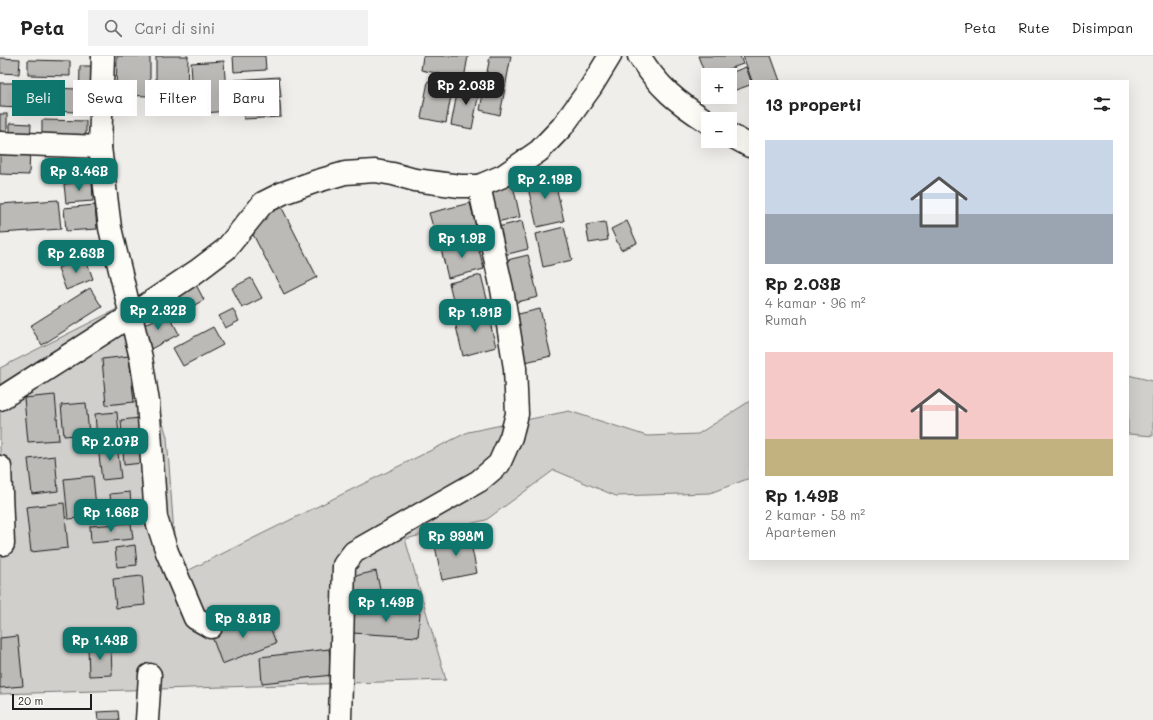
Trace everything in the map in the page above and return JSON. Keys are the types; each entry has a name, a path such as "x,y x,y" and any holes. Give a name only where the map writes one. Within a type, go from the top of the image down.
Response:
{"street":[{"path":"103,56 100,147 110,228 141,358 148,402 156,518 167,552 195,618 211,627"},
{"path":"0,400 130,316 226,249 263,203 282,193 344,173 375,171 438,184 460,186 479,186 503,176 539,151 562,127 591,87 610,56"},
{"path":"639,56 651,75 678,102 701,117"},
{"path":"737,139 749,145"},
{"path":"0,143 100,147"},
{"path":"340,720 344,565 354,552 479,481 499,464 511,437 516,414 515,368 502,289 479,186"},
{"path":"0,467 3,544"},
{"path":"147,720 150,675"}],"shaded area":[{"path":"129,303 167,437 177,576 468,432 569,411 647,436 698,434 749,402 749,478 710,493 616,496 554,470 486,520 405,539 446,680 0,694 0,368"},
{"path":"1129,375 1153,381 1153,436 1129,434"}],"building":[{"path":"117,56 150,56 150,80 145,80 145,96 137,96 137,80 116,80"},
{"path":"156,56 188,56 187,80 156,80"},
{"path":"233,56 265,56 266,70 234,72"},
{"path":"423,56 468,56 464,79 421,70"},
{"path":"490,56 511,56 500,115 480,110"},
{"path":"698,56 740,56 743,64 732,68 703,68"},
{"path":"743,56 771,56 780,80 752,80"},
{"path":"0,58 20,59 19,74 0,73"},
{"path":"28,60 70,61 70,76 28,75"},
{"path":"224,61 225,80 219,80 219,112 211,112 211,80 192,80 191,63"},
{"path":"80,66 92,66 92,80 80,80"},
{"path":"746,67 751,80 749,80 749,85 737,90 737,70"},
{"path":"279,77 281,97 279,97 279,80 235,80"},
{"path":"428,81 453,85 446,123 421,118"},
{"path":"0,83 12,83 12,108 0,107"},
{"path":"459,83 480,87 472,129 451,125"},
{"path":"65,89 73,89 73,112 65,112"},
{"path":"279,101 281,117 244,119 244,116 279,116"},
{"path":"0,114 7,114 7,137 0,137"},
{"path":"42,120 86,121 86,137 42,136"},
{"path":"10,123 31,124 30,141 10,141"},
{"path":"0,145 30,146 29,175 0,174"},
{"path":"553,173 564,221 537,227 526,179"},
{"path":"92,181 93,201 66,203 64,184"},
{"path":"513,185 520,217 496,222 489,191"},
{"path":"58,200 61,229 0,233 0,204"},
{"path":"470,203 478,234 438,244 429,213"},
{"path":"95,205 97,229 66,231 64,208"},
{"path":"281,206 317,277 284,294 247,223"},
{"path":"522,221 528,249 504,255 498,227"},
{"path":"627,221 637,243 621,250 611,229"},
{"path":"605,222 608,240 589,243 586,225"},
{"path":"564,227 572,260 543,267 536,234"},
{"path":"476,239 484,269 448,278 441,249"},
{"path":"528,255 538,297 509,304 499,262"},
{"path":"85,257 93,279 66,290 58,268"},
{"path":"481,275 488,303 456,312 449,283"},
{"path":"251,278 262,298 242,308 232,288"},
{"path":"193,279 204,300 185,310 175,289"},
{"path":"90,288 102,307 42,345 30,326"},
{"path":"233,309 239,321 225,328 219,316"},
{"path":"540,309 551,356 521,363 510,316"},
{"path":"487,310 496,347 463,356 454,318"},
{"path":"168,313 179,334 149,350 138,328"},
{"path":"213,327 223,345 183,366 173,348"},
{"path":"129,356 134,402 106,405 102,359"},
{"path":"55,395 59,440 28,442 24,398"},
{"path":"86,403 89,434 64,436 61,405"},
{"path":"117,412 119,436 97,439 95,414"},
{"path":"140,418 141,432 122,434 121,420"},
{"path":"117,445 121,478 102,480 98,447"},
{"path":"140,446 142,463 124,465 123,448"},
{"path":"55,456 58,491 32,494 28,459"},
{"path":"93,476 97,517 68,519 64,479"},
{"path":"130,492 132,516 112,518 110,494"},
{"path":"64,503 68,548 31,552 26,507"},
{"path":"131,523 133,539 91,543 90,526"},
{"path":"469,534 477,573 442,580 434,541"},
{"path":"135,545 137,565 117,567 115,548"},
{"path":"376,571 383,603 358,609 351,577"},
{"path":"142,576 145,605 116,608 113,579"},
{"path":"353,609 420,613 418,637 352,633"},
{"path":"265,614 276,643 222,664 211,634"},
{"path":"18,636 23,686 0,688 0,638"},
{"path":"111,646 112,675 89,676 88,647"},
{"path":"329,649 332,675 262,683 260,657"},
{"path":"118,711 119,720 98,720 97,712"}]}
